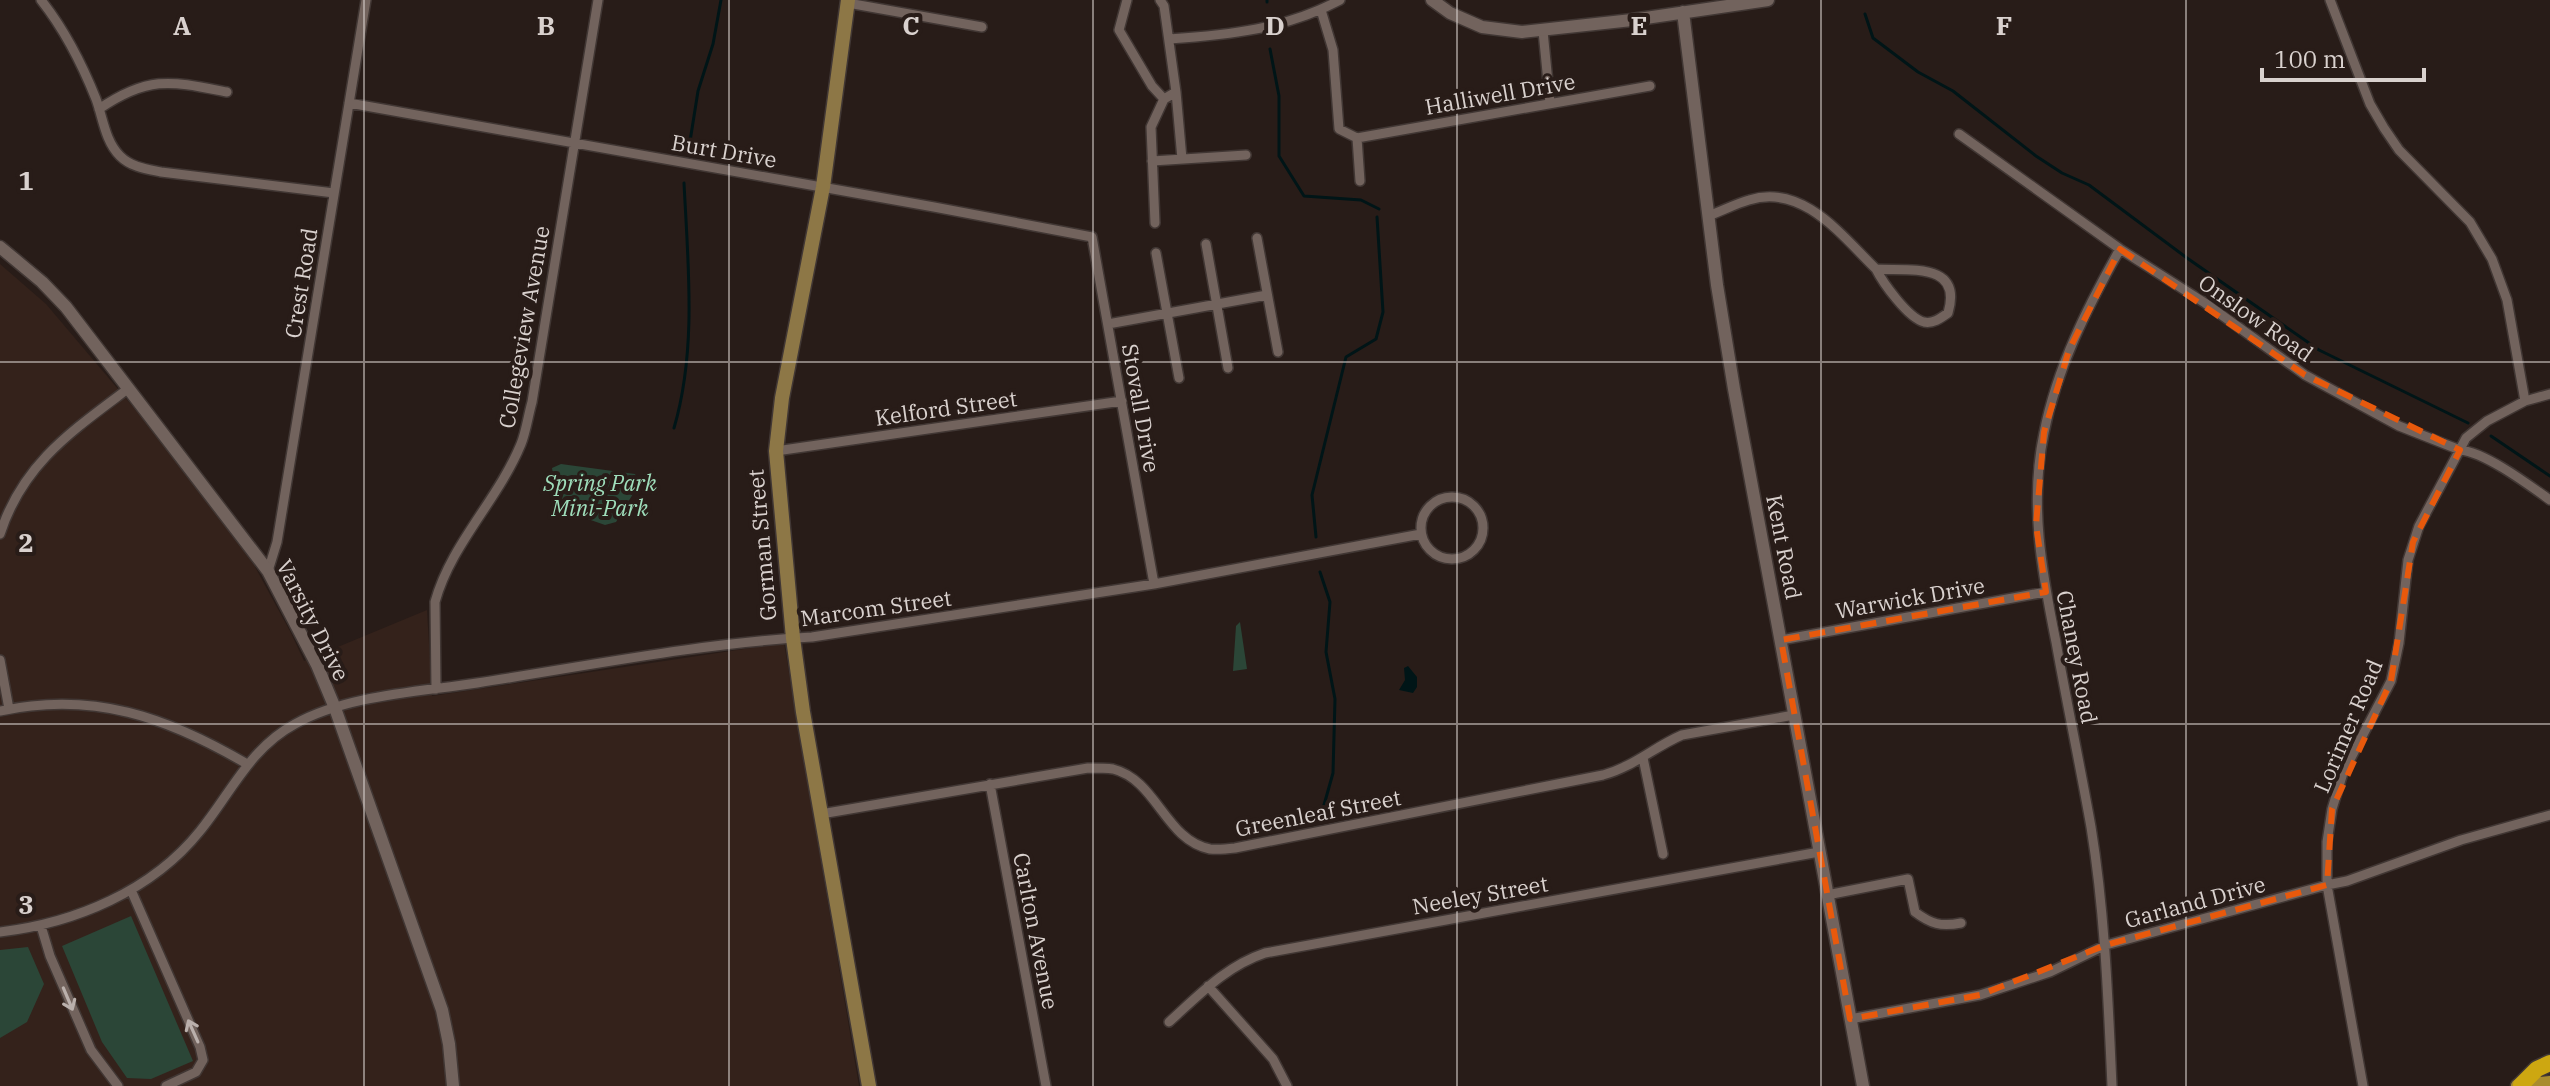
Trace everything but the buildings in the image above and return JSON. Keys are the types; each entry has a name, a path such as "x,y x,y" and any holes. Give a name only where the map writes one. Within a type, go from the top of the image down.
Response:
{"highway":[{"path":"2520,1086 2537,1069 2550,1063"}],"main road":[{"name":"Gorman Street","path":"848,1 823,187 782,398 776,451 793,638 869,1086"},
{"path":"2520,1086 2550,1083"}],"street":[{"path":"41,0 63,31 112,145 121,157 135,166 197,177 334,193"},
{"name":"Crest Road","path":"268,571 277,542 366,0"},
{"name":"Collegeview Avenue","path":"436,689 435,602 439,588 451,562 521,444 532,402 598,0"},
{"path":"1127,0 1119,30 1152,86 1164,99"},
{"path":"1160,0 1164,6 1169,39 1182,159"},
{"path":"1169,39 1255,30 1288,23 1340,0"},
{"path":"1432,0 1450,13 1482,27 1509,31 1543,31 1768,0"},
{"path":"2330,0 2370,104 2384,128 2399,150 2470,222 2492,259 2507,300 2525,401"},
{"path":"848,1 982,27"},
{"path":"1321,10 1333,50 1339,129 1357,138 1360,181"},
{"name":"Kent Road","path":"1683,12 1731,374 1863,1086"},
{"path":"1543,31 1550,103"},
{"path":"99,109 132,89 160,82 227,92"},
{"name":"Halliwell Drive","path":"1357,138 1650,86"},
{"path":"1155,223 1151,127 1164,99 1176,92"},
{"name":"Burt Drive","path":"349,103 1092,237"},
{"name":"Onslow Road","path":"1959,134 2305,375 2399,426 2460,450 2471,451 2550,500"},
{"path":"1152,161 1246,155"},
{"path":"1708,216 1750,199 1778,196 1802,203 1827,222 1876,269 1913,316 1929,323 1948,313 1952,300 1951,288 1943,277 1929,272 1876,269"},
{"name":"Stovall Drive","path":"1092,237 1154,584"},
{"path":"1257,238 1278,352"},
{"path":"1206,244 1228,368"},
{"name":"Varsity Drive","path":"0,247 56,295 268,571 317,665 335,708 439,1001 449,1044 453,1086"},
{"name":"Chaney Road","path":"2112,1086 2106,945 2091,827 2036,525 2037,481 2044,432 2069,350 2120,249"},
{"path":"1156,253 1179,378"},
{"path":"1108,324 1267,295"},
{"path":"0,534 15,497 41,459 68,433 129,388"},
{"name":"Lorimer Road","path":"2363,1086 2327,885 2327,842 2332,809 2343,773 2391,681 2399,643 2404,584 2419,526 2466,438 2487,421 2525,401 2550,394"},
{"name":"Kelford Street","path":"776,451 1122,401"},
{"path":"1454,497 1474,505 1481,516 1482,537 1477,546 1467,555 1457,558 1446,558 1432,552 1421,534 1425,513 1433,503 1443,498 1454,497"},
{"name":"Marcom Street","path":"0,932 41,926 72,917 131,890 166,865 199,832 247,764 270,740 297,723 348,704 1154,584 1421,534"},
{"name":"Warwick Drive","path":"1781,640 2046,592"},
{"path":"0,660 4,710 72,705 120,710 183,729 247,764"},
{"name":"Greenleaf Street","path":"821,814 1088,768 1114,769 1138,782 1173,826 1192,842 1211,849 1223,849 1603,775 1623,769 1682,735 1794,715"},
{"path":"1643,758 1663,854"},
{"name":"Carlton Avenue","path":"990,784 1046,1086"},
{"name":"Garland Drive","path":"1850,1019 1980,995 2050,972 2106,945 2347,881 2461,840 2550,815"},
{"name":"Neeley Street","path":"1169,1022 1236,965 1275,951 1819,852"},
{"path":"1827,895 1908,879 1915,912 1928,922 1943,926 1961,923"},
{"path":"131,890 203,1060 196,1072 166,1086"},
{"path":"41,926 50,956 91,1050 118,1086"},
{"path":"1208,986 1266,1050 1287,1086"}],"highlighted area":[{"path":"2120,249 2305,375 2460,450 2413,542 2391,681 2332,809 2327,885 2106,945 1980,995 1850,1019 1781,640 2046,592 2036,525 2044,432 2069,350"}],"shaded area":[{"path":"0,264 46,304 167,447 254,565 304,661 427,610 432,696 784,643 859,1086 0,1086"},
{"path":"1408,666 1417,677 1417,687 1413,693 1399,690 1405,680 1404,668"}],"green space":[{"name":"Spring Park Mini-Park","path":"561,464 635,474 639,484 616,522 605,525 559,509 552,468"},
{"path":"1240,622 1247,669 1233,671 1236,626"},
{"path":"131,916 193,1061 151,1079 127,1078 102,1042 62,946"},
{"path":"28,947 44,984 27,1022 0,1038 0,950"}],"waterway":[{"path":"688,154 698,91 713,44 721,0"},
{"path":"1865,14 1873,38 1918,72 1953,91 2036,156 2062,173 2089,185 2319,350 2468,423"},
{"path":"1270,49 1279,96 1279,156 1304,196 1361,200 1379,209"},
{"path":"674,428 686,368 688,338 689,276 684,183"},
{"path":"1316,537 1312,495 1346,357 1376,339 1383,312 1377,217"},
{"path":"2491,436 2550,476"},
{"path":"1270,831 1308,821 1316,815 1324,805 1333,773 1335,699 1326,652 1330,602 1320,572"}]}
